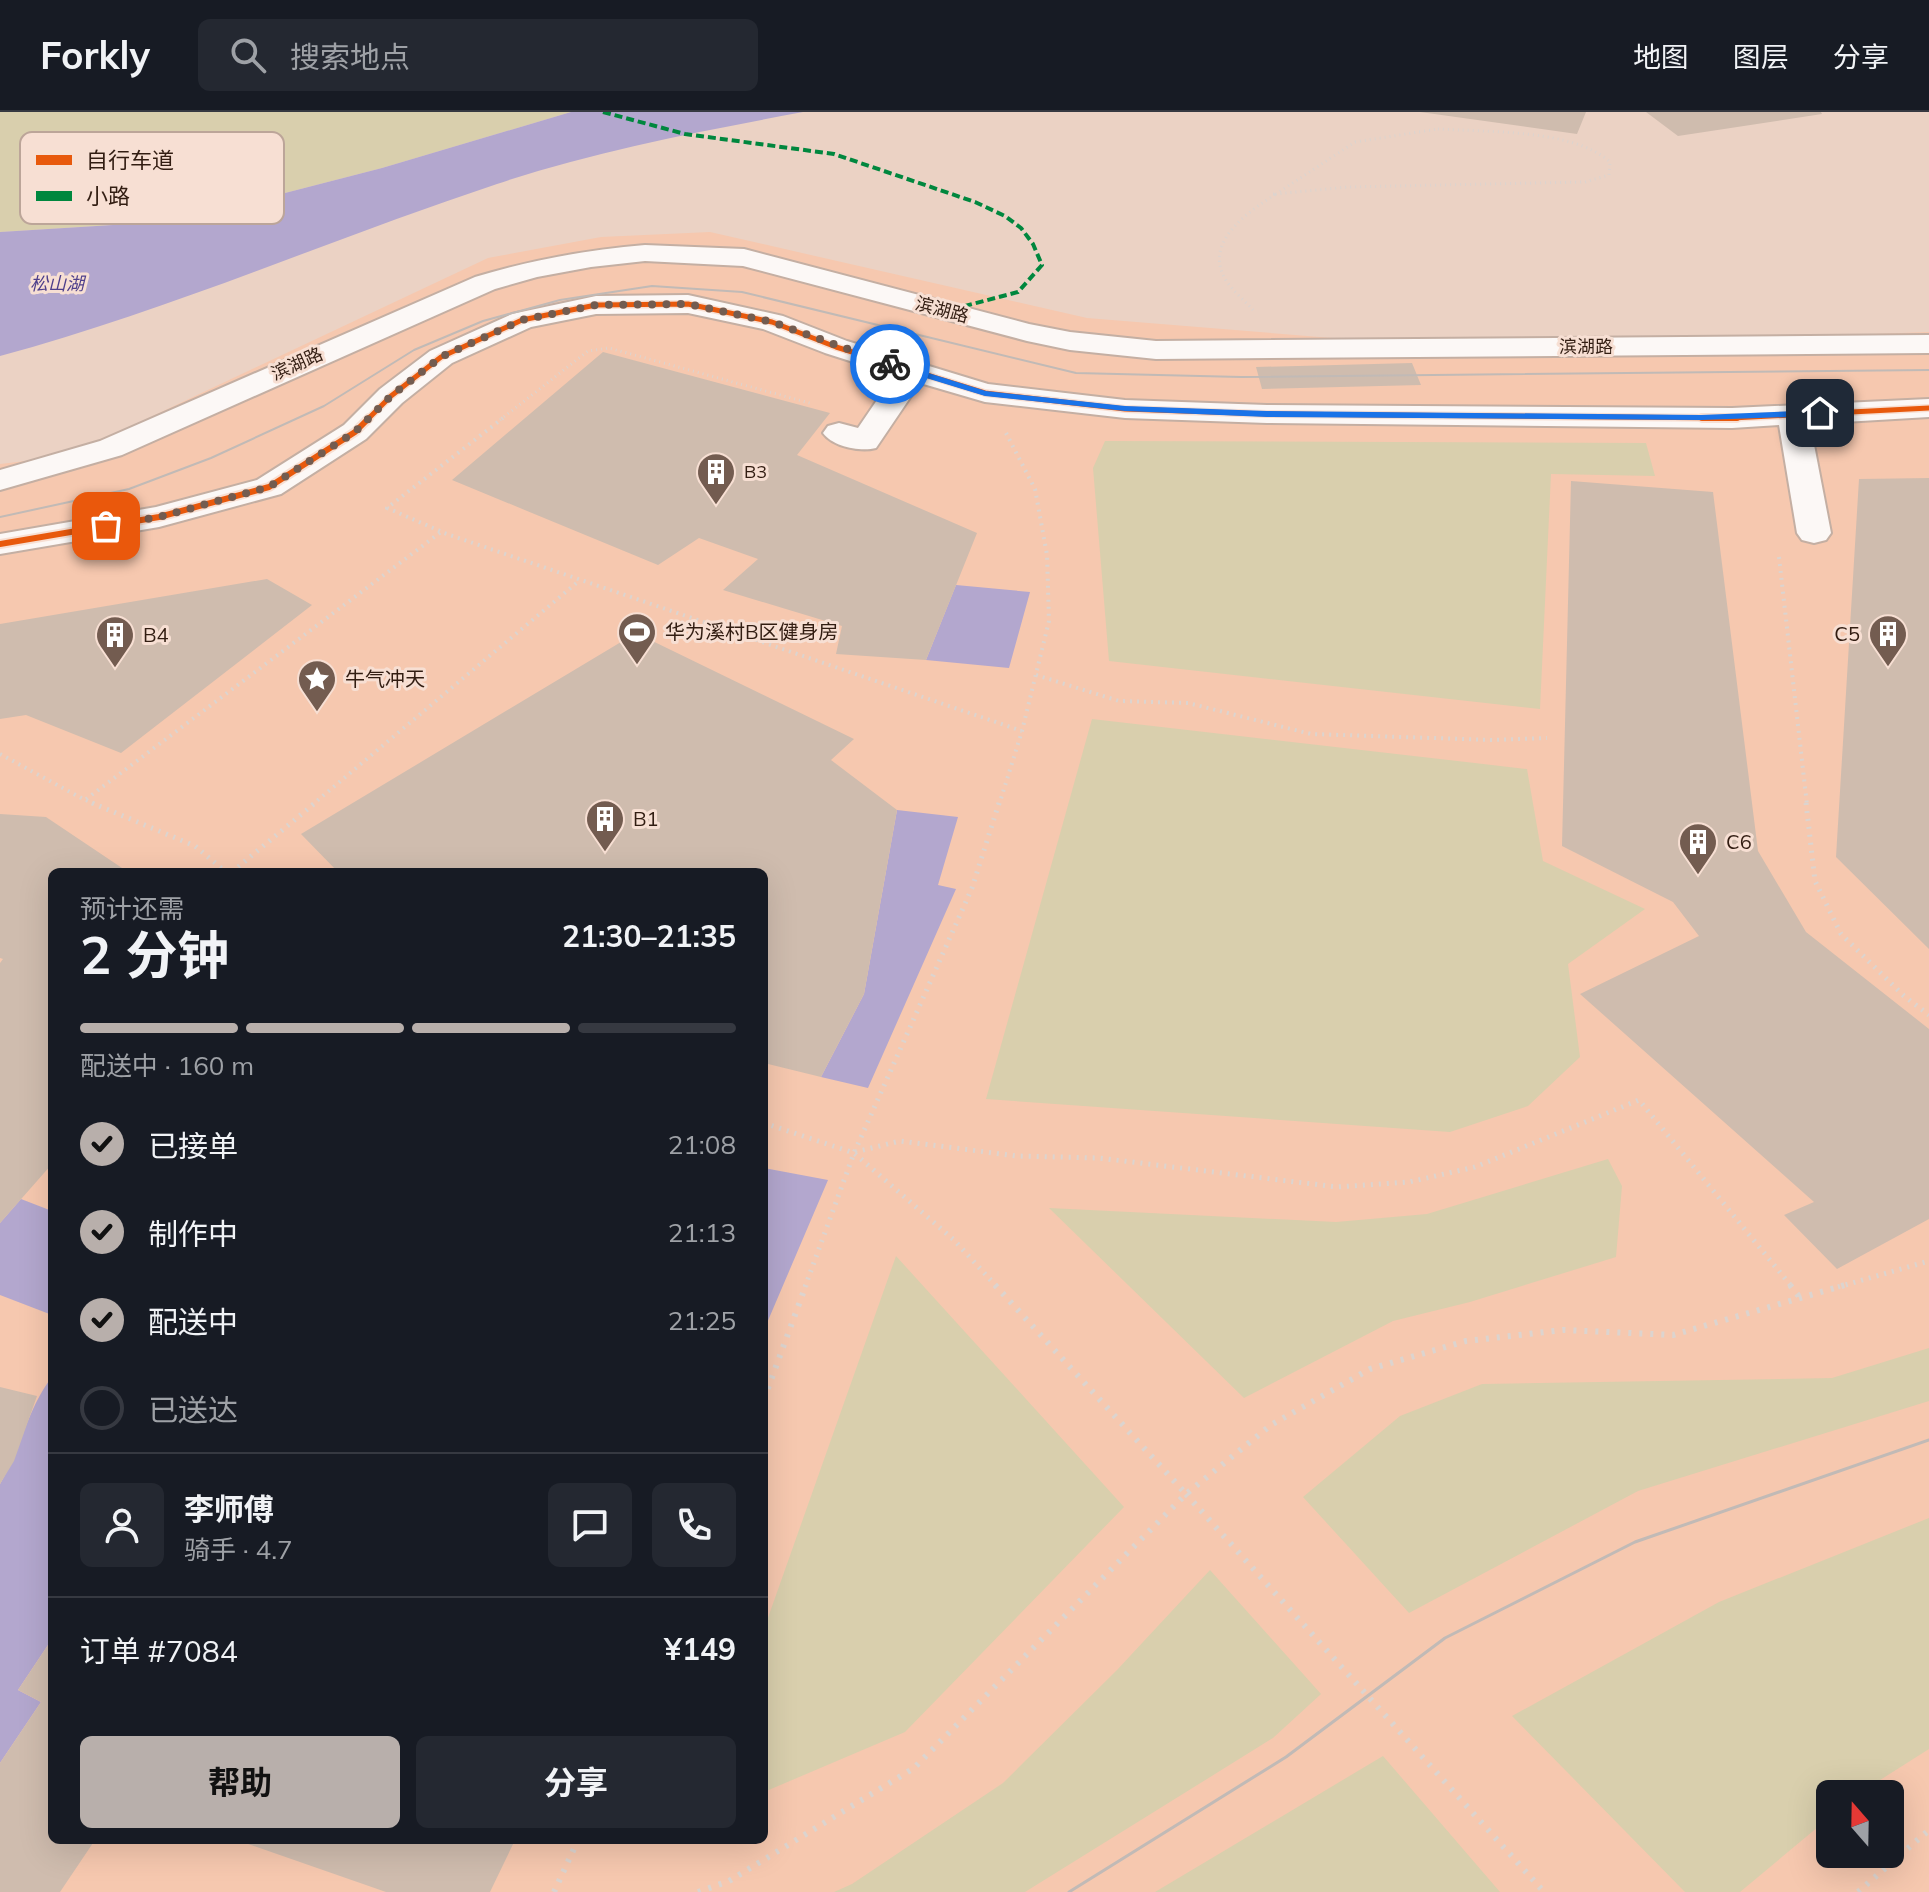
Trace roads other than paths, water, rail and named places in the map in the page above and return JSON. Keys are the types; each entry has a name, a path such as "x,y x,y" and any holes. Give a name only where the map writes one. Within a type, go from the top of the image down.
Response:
{"street":[{"name":"滨湖路","path":"0,480 111,448 485,283 555,264 614,255 675,253 744,258 1070,341 1156,350 1929,344"},
{"path":"0,544 159,517 269,487 355,432 391,396 441,357 522,320 596,305 688,304 772,322 985,393 1125,409 1267,414 1732,418 1929,408"},
{"path":"853,444 913,370"},
{"path":"1793,415 1814,533"}],"water":[{"name":"松山湖","path":"571,112 803,112 649,143 534,172 188,296 0,356 0,232 129,224 284,224 284,193"},
{"path":"956,585 1030,592 1009,668 926,660"},
{"path":"897,810 958,817 938,885 956,889 868,1088 821,1077 864,994"},
{"path":"768,1169 828,1180 768,1321"},
{"path":"21,1199 48,1209 48,1313 0,1295 0,1223"},
{"path":"48,1382 48,1645 18,1690 41,1702 0,1763 0,1484"}],"tram line":[{"path":"0,517 129,489 211,458 324,406 414,350 483,321 560,300 652,286 742,292 1076,373 1241,377 1929,370"},
{"path":"1069,1892 1286,1757 1445,1638 1635,1542 1929,1440"}],"place":[{"name":"B3","path":"716,506"},
{"name":"华为溪村B区健身房","path":"637,666"},
{"name":"C5","path":"1888,668"},
{"name":"B4","path":"115,669"},
{"name":"牛气冲天","path":"317,713"},
{"name":"B1","path":"605,853"},
{"name":"C6","path":"1698,876"}]}
